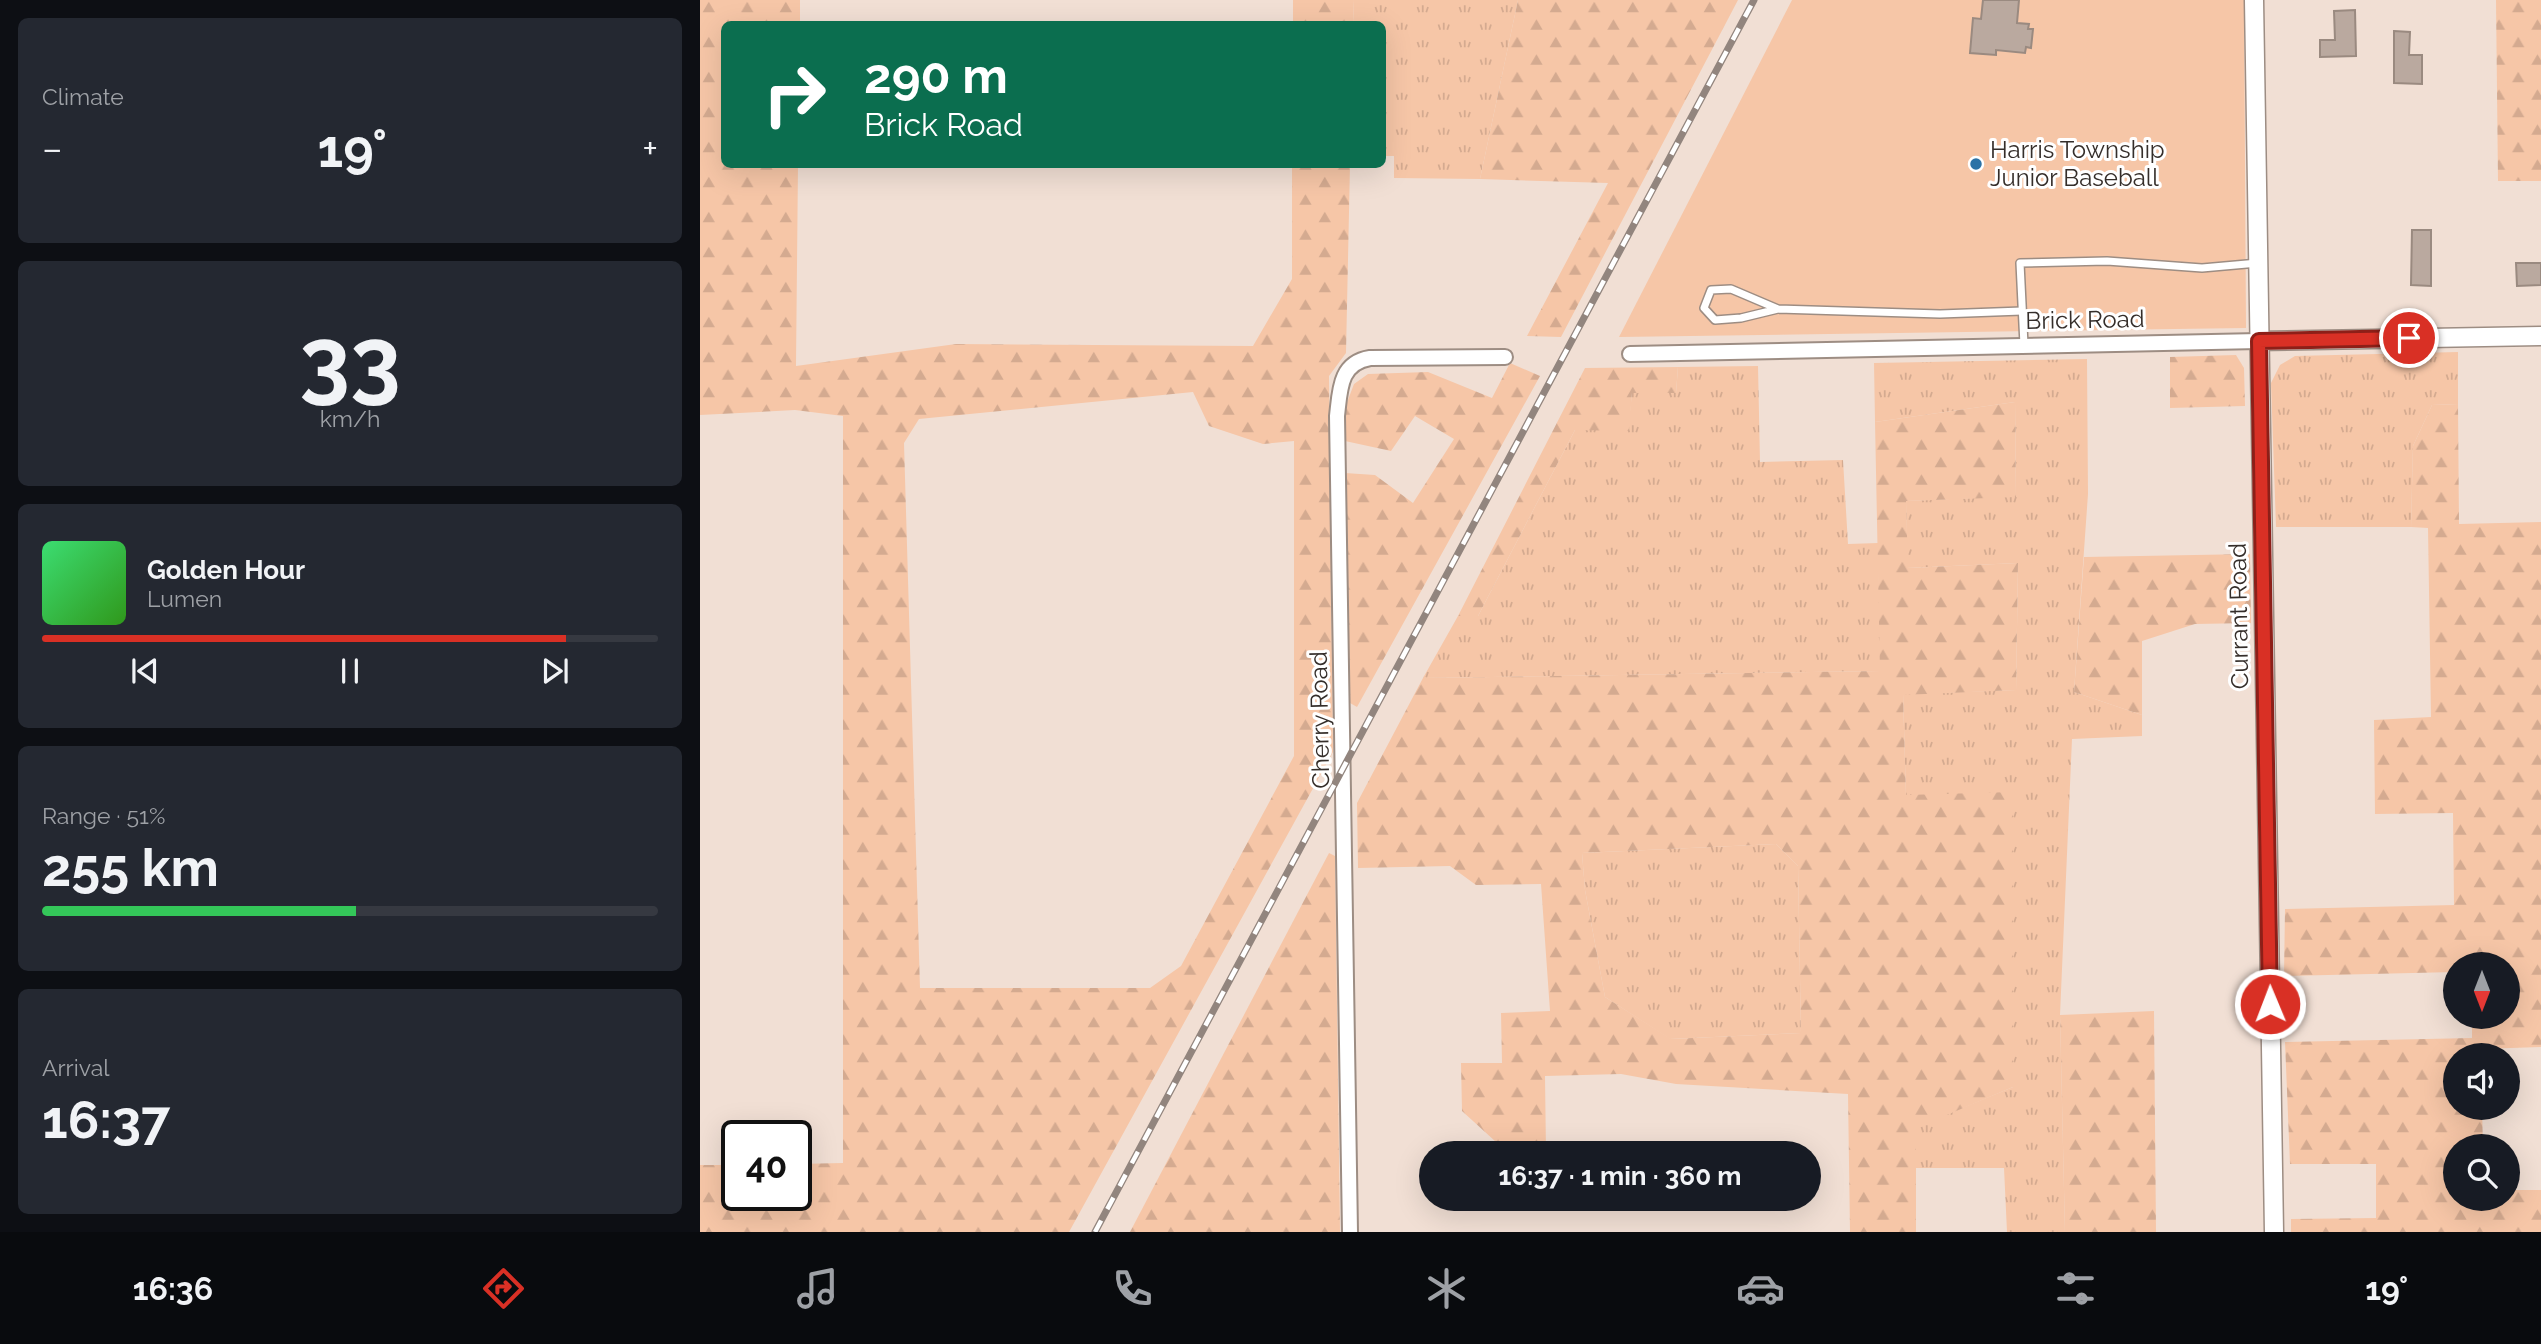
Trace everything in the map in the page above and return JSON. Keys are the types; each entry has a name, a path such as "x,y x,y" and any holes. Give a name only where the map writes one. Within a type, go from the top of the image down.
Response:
{"street":[{"name":"Currant Road","path":"2254,0 2274,1232"},
{"name":"Brick Road","path":"1630,354 2541,336"},
{"name":"Cherry Road","path":"1350,1232 1337,416 1341,381 1356,362 1370,358 1505,357"}],"lane":[{"path":"2024,346 2020,262 2106,261 2202,268 2258,263"},
{"path":"1778,309 1731,289 1711,290 1704,308 1715,320 1741,318 1778,309 1940,314 2022,311"}],"green space":[{"path":"700,0 800,0 800,21 721,21 721,168 798,168 796,366 956,344 1253,346 1292,279 1292,168 1350,168 1346,353 1329,376 1333,752 1069,1232 700,1232 700,1165 721,1165 721,1211 812,1211 812,1164 843,1163 843,416 795,410 700,415","holes":["1193,392 1209,426 1263,444 1294,441 1294,756 1181,966 1150,988 920,988 904,443 919,419"]},
{"path":"1293,0 1354,0 1353,21 1293,21"},
{"path":"1354,0 1518,0 1480,179 1394,178 1394,156 1386,156 1386,21 1353,21"},
{"path":"1518,0 1738,0 1561,337 1527,336 1608,183 1480,179"},
{"name":"Harris Township Junior Baseball","path":"1792,0 2244,0 2246,328 1619,337"},
{"path":"2496,0 2541,0 2541,181 2498,181"},
{"path":"2458,352 2458,404 2432,405 2413,446 2411,527 2276,527 2271,383 2280,365 2295,356"},
{"path":"2236,355 2244,368 2245,406 2170,408 2170,357"},
{"path":"2087,359 2088,494 2074,692 2142,715 2142,736 2072,739 2060,1015 2065,1232 2007,1232 2004,1168 1916,1168 1916,1127 2013,1087 2013,793 1906,796 1903,694 2016,690 2018,563 1907,568 1906,501 2016,496 2015,402 1875,422 1874,363"},
{"path":"1510,363 1540,376 1357,707 1350,703 1345,473 1375,475 1413,503 1454,439 1415,416 1391,451 1345,441 1346,405 1354,384 1368,374 1428,372 1492,398"},
{"path":"1758,366 1760,462 1843,460 1848,544 1878,543 1881,671 1423,678 1458,616 1478,616 1575,430 1628,430 1632,393 1676,393 1678,367"},
{"path":"1678,367 1676,393 1632,393 1629,431 1575,430 1478,616 1458,616 1585,368"},
{"path":"2015,402 2016,497 1906,501 1908,568 2018,563 2016,690 1903,695 1906,795 2013,792 2013,1087 1916,1128 1916,1232 1850,1232 1848,1094 1676,1084 1621,1074 1545,1076 1546,1141 1495,1141 1462,1111 1461,1063 1502,1063 1501,1013 1550,1011 1541,884 1476,885 1450,866 1358,868 1357,803 1423,678 1880,671 1875,422","holes":["1776,844 1798,866 1801,1033 1671,1039 1605,997 1585,890 1582,853"]},
{"path":"2458,404 2459,524 2541,522 2541,1047 2520,1048 2520,1043 2443,1043 2443,1120 2482,1120 2483,1134 2443,1134 2443,1211 2520,1211 2520,1190 2541,1190 2541,1232 2291,1232 2291,1219 2376,1218 2376,1164 2290,1164 2285,1042 2472,1038 2472,1029 2520,1029 2520,952 2443,952 2443,972 2284,976 2285,909 2454,905 2453,813 2375,814 2374,720 2431,717 2428,528 2411,527 2413,446 2432,405"},
{"path":"2250,554 2251,623 2195,624 2142,641 2142,715 2074,692 2084,557"},
{"path":"1776,844 1798,866 1801,1033 1670,1039 1605,997 1585,890 1582,853"},
{"path":"1329,853 1335,856 1340,1232 1130,1232"},
{"path":"2154,1011 2156,1232 2065,1232 2060,1015"}],"building":[{"path":"1983,0 2019,0 2017,23 2029,24 2028,29 2033,29 2031,48 2026,47 2025,53 1996,50 1996,55 1970,53 1973,18 1981,19"},
{"path":"2355,10 2356,56 2320,57 2320,40 2335,40 2334,11"},
{"path":"2394,31 2410,32 2409,55 2422,55 2422,84 2394,83"},
{"path":"2412,230 2431,230 2431,286 2411,285"},
{"path":"2516,263 2541,263 2541,285 2517,286"}],"railway":[{"path":"1095,1232 1754,0"}],"place":[{"name":"Harris Township Junior Baseball","path":"1976,164"}],"route":[{"path":"2270,1004 2259,341 2409,338"}]}
